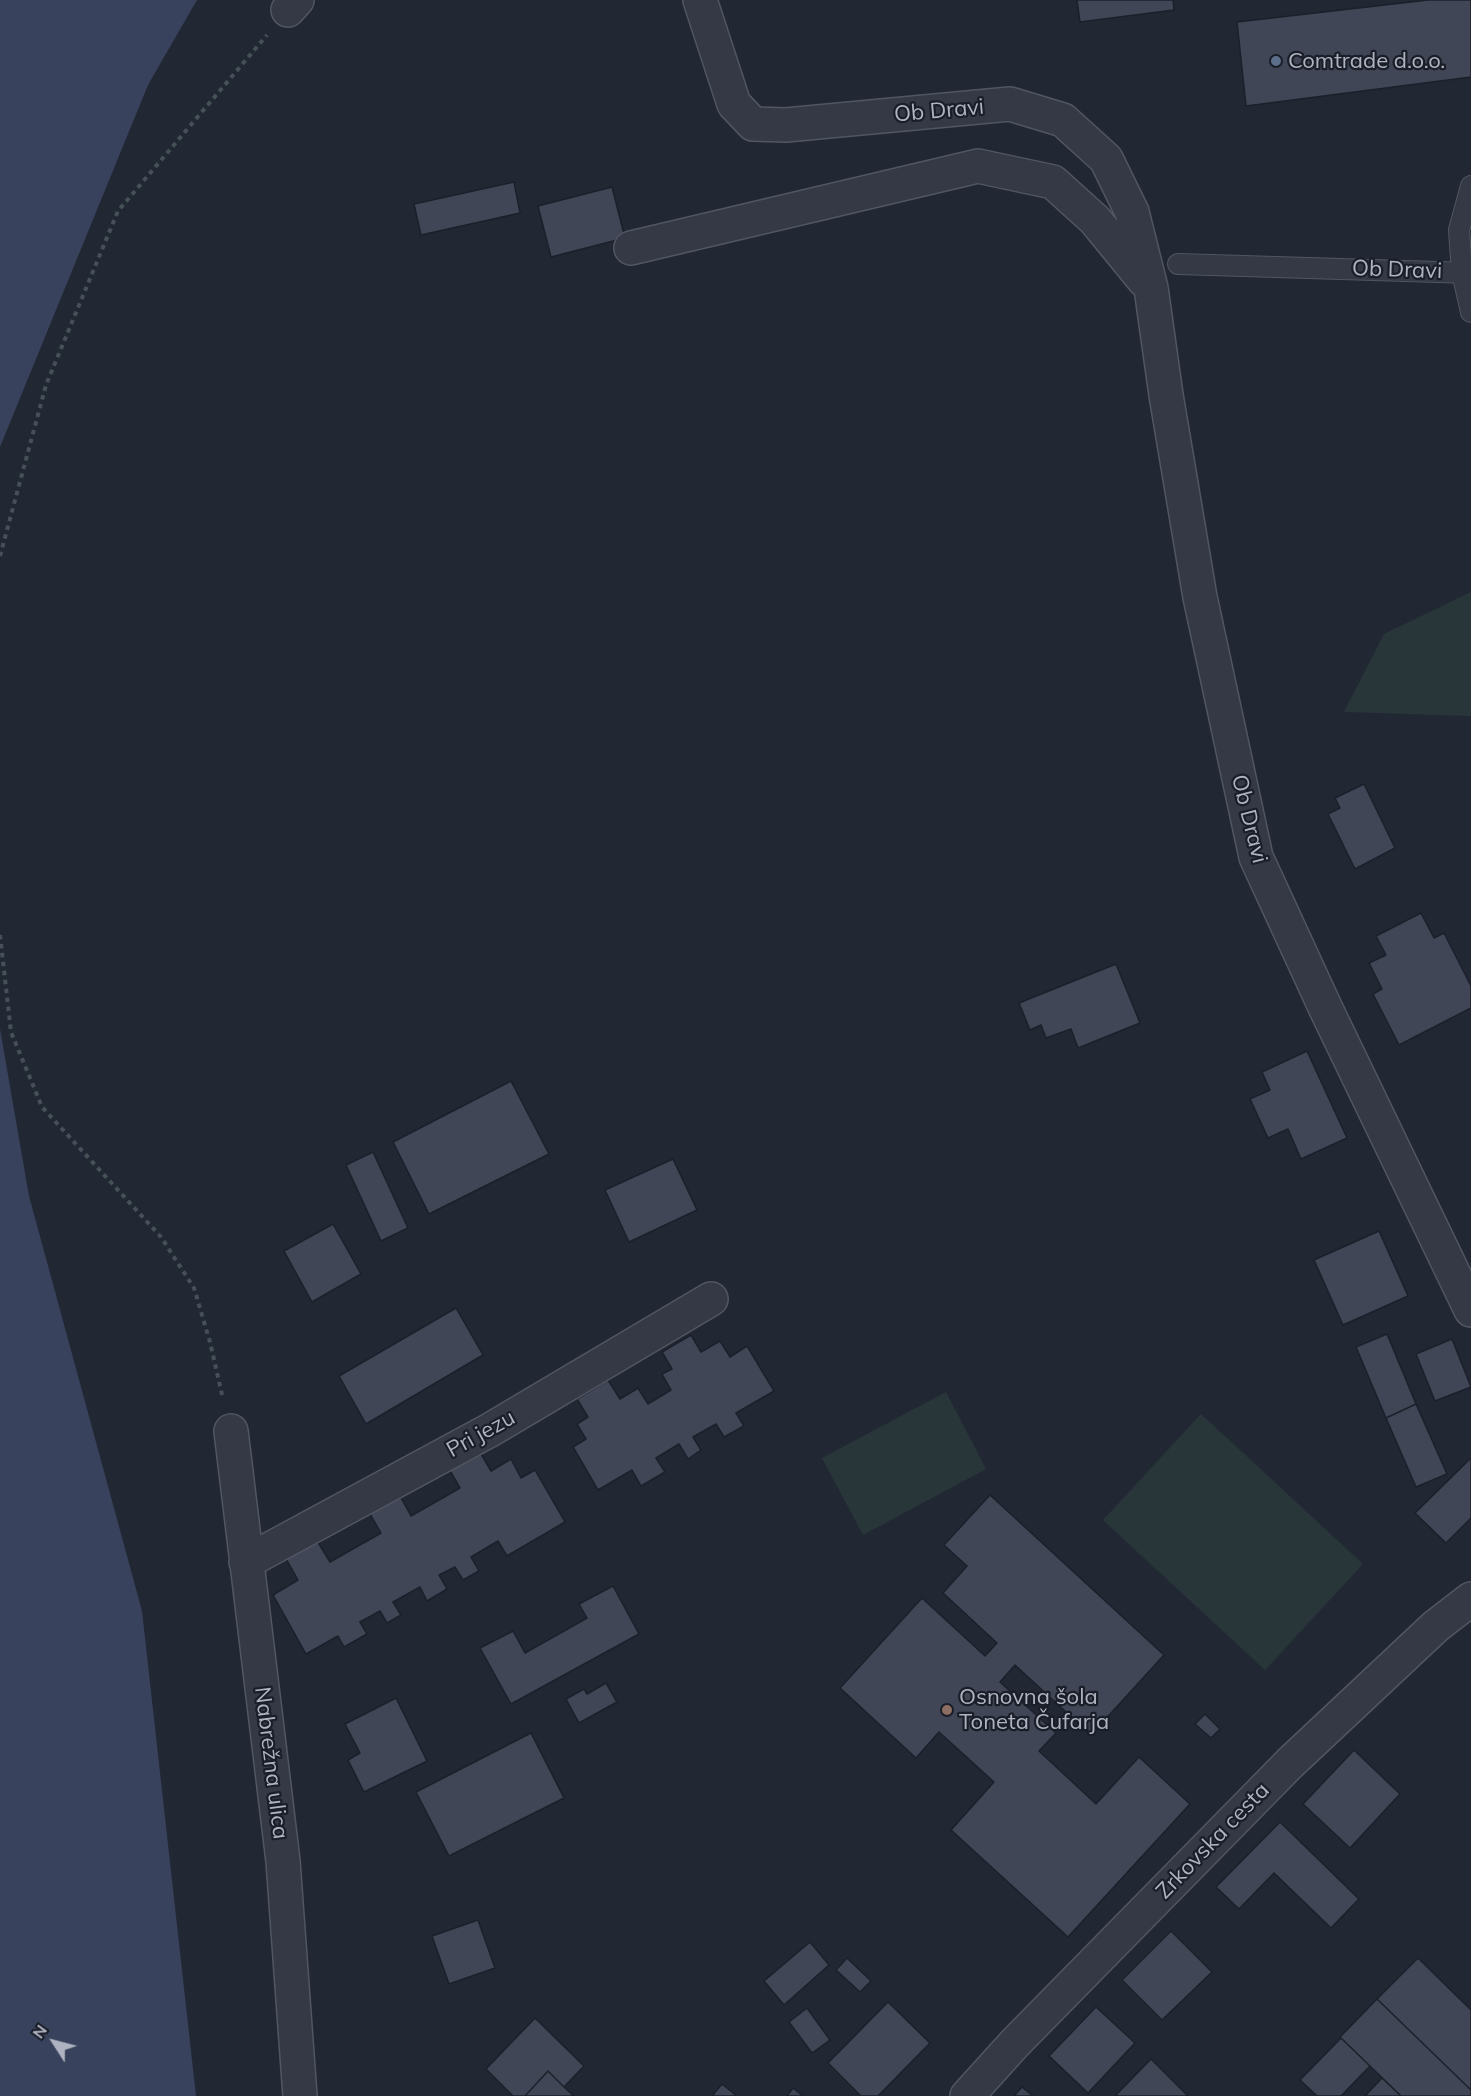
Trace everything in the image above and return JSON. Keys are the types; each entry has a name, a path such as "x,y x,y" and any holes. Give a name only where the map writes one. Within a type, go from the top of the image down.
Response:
{"street":[{"name":"Ob Dravi","path":"700,0 734,104 753,124 786,125 1010,104 1063,120 1106,159 1132,212 1151,288 1166,395 1200,597 1256,857 1330,1018 1471,1310"},
{"path":"631,248 978,166 1053,182 1095,220 1151,288"},
{"name":"Pri jezu","path":"246,1562 490,1430 711,1299"},
{"name":"Nabrežna ulica","path":"231,1431 283,1861 300,2096"},
{"name":"Zrkovska cesta","path":"967,2096 1015,2043 1290,1763 1436,1626 1471,1599"}],"lane":[{"path":"1471,186 1459,230 1467,272 1471,312"},
{"name":"Ob Dravi","path":"1178,264 1467,272"}],"path":[{"path":"0,556 46,385 118,211 292,5"},
{"path":"0,935 11,1032 42,1107 161,1237 194,1288 210,1342 231,1431"}],"shaded area":[{"path":"1471,592 1471,716 1344,712 1384,634"},
{"path":"946,1392 986,1469 863,1535 822,1458"},
{"path":"1201,1414 1363,1564 1265,1670 1103,1520"}],"water":[{"path":"0,0 197,0 148,85 0,447"},
{"path":"0,1029 29,1196 142,1611 196,2096 0,2096"}],"building":[{"path":"1077,0 1173,0 1174,10 1080,22"},
{"path":"1428,0 1471,0 1471,77 1246,106 1237,22"},
{"path":"514,182 520,213 421,235 414,204"},
{"path":"612,187 625,238 551,257 538,206"},
{"path":"1364,784 1395,848 1355,869 1328,814 1340,808 1335,798"},
{"path":"1421,913 1434,938 1444,933 1471,986 1471,1008 1399,1045 1373,994 1382,989 1369,963 1386,955 1376,936"},
{"path":"1116,964 1140,1023 1078,1048 1071,1029 1046,1038 1041,1025 1030,1030 1019,1003"},
{"path":"1307,1051 1347,1138 1301,1159 1288,1129 1268,1138 1250,1099 1270,1090 1262,1072"},
{"path":"511,1081 549,1154 429,1214 393,1142"},
{"path":"373,1152 408,1228 381,1241 346,1165"},
{"path":"673,1159 697,1210 629,1242 605,1190"},
{"path":"333,1224 361,1274 312,1302 284,1251"},
{"path":"1379,1231 1408,1296 1343,1325 1314,1260"},
{"path":"456,1308 483,1355 366,1424 339,1376"},
{"path":"1387,1334 1416,1404 1386,1418 1356,1347"},
{"path":"691,1335 701,1352 720,1341 730,1357 747,1346 774,1391 736,1413 744,1426 724,1437 716,1424 693,1437 701,1450 688,1459 679,1444 656,1458 665,1472 641,1486 632,1470 598,1490 573,1447 586,1439 577,1424 588,1417 577,1399 608,1380 620,1399 638,1388 648,1404 671,1390 662,1374 672,1369 662,1352"},
{"path":"1452,1339 1471,1387 1435,1401 1416,1354"},
{"path":"1416,1404 1447,1474 1416,1487 1386,1418"},
{"path":"480,1452 491,1471 511,1459 521,1478 535,1470 565,1522 507,1556 498,1541 471,1557 479,1571 463,1580 455,1567 439,1575 447,1589 427,1601 420,1587 393,1602 401,1615 387,1623 380,1611 360,1622 367,1634 344,1647 338,1636 306,1654 273,1595 298,1580 285,1557 316,1539 330,1562 381,1533 369,1512 399,1494 411,1516 460,1488 449,1469"},
{"path":"1471,1458 1471,1518 1446,1543 1415,1513"},
{"name":"Osnovna šola Toneta Čufarja","path":"990,1495 1164,1655 1091,1735 1015,1665 1000,1682 1056,1733 1039,1751 1096,1804 1139,1757 1190,1804 1068,1937 951,1830 994,1782 939,1732 916,1758 840,1688 922,1598 985,1656 997,1643 943,1593 967,1566 944,1545"},
{"path":"613,1586 639,1634 511,1704 480,1648 513,1631 525,1653 587,1618 579,1604"},
{"path":"606,1683 617,1702 579,1723 566,1699 584,1689 587,1694"},
{"path":"396,1698 427,1761 364,1792 348,1760 360,1753 345,1724"},
{"path":"1205,1714 1220,1729 1211,1738 1195,1724"},
{"path":"531,1733 564,1798 449,1856 416,1792"},
{"path":"1354,1750 1400,1794 1350,1848 1303,1804"},
{"path":"1280,1822 1359,1899 1331,1928 1274,1873 1239,1909 1216,1887"},
{"path":"478,1920 495,1968 449,1984 432,1936"},
{"path":"1171,1931 1212,1972 1162,2020 1122,1980"},
{"path":"810,1942 829,1965 784,2005 764,1981"},
{"path":"847,1958 871,1981 860,1992 836,1970"},
{"path":"1418,1958 1471,2010 1471,2090 1377,1999"},
{"path":"1377,1999 1471,2090 1471,2096 1401,2096 1340,2037"},
{"path":"888,2002 930,2043 878,2096 861,2096 828,2063"},
{"path":"1096,2007 1135,2043 1088,2093 1049,2056"},
{"path":"807,2008 830,2040 812,2053 789,2022"},
{"path":"535,2018 584,2066 564,2087 548,2071 525,2096 513,2096 486,2069"},
{"path":"1341,2038 1370,2066 1341,2096 1317,2096 1300,2080"},
{"path":"1151,2059 1188,2096 1115,2096"},
{"path":"548,2071 564,2087 574,2096 525,2096"},
{"path":"1382,2078 1401,2096 1365,2096"},
{"path":"722,2084 737,2096 712,2096"},
{"path":"1022,2087 1033,2096 1014,2096"},
{"path":"793,2088 803,2096 787,2096"}],"place":[{"name":"Comtrade d.o.o.","path":"1276,61"},
{"name":"Osnovna šola Toneta Čufarja","path":"947,1710"}]}
